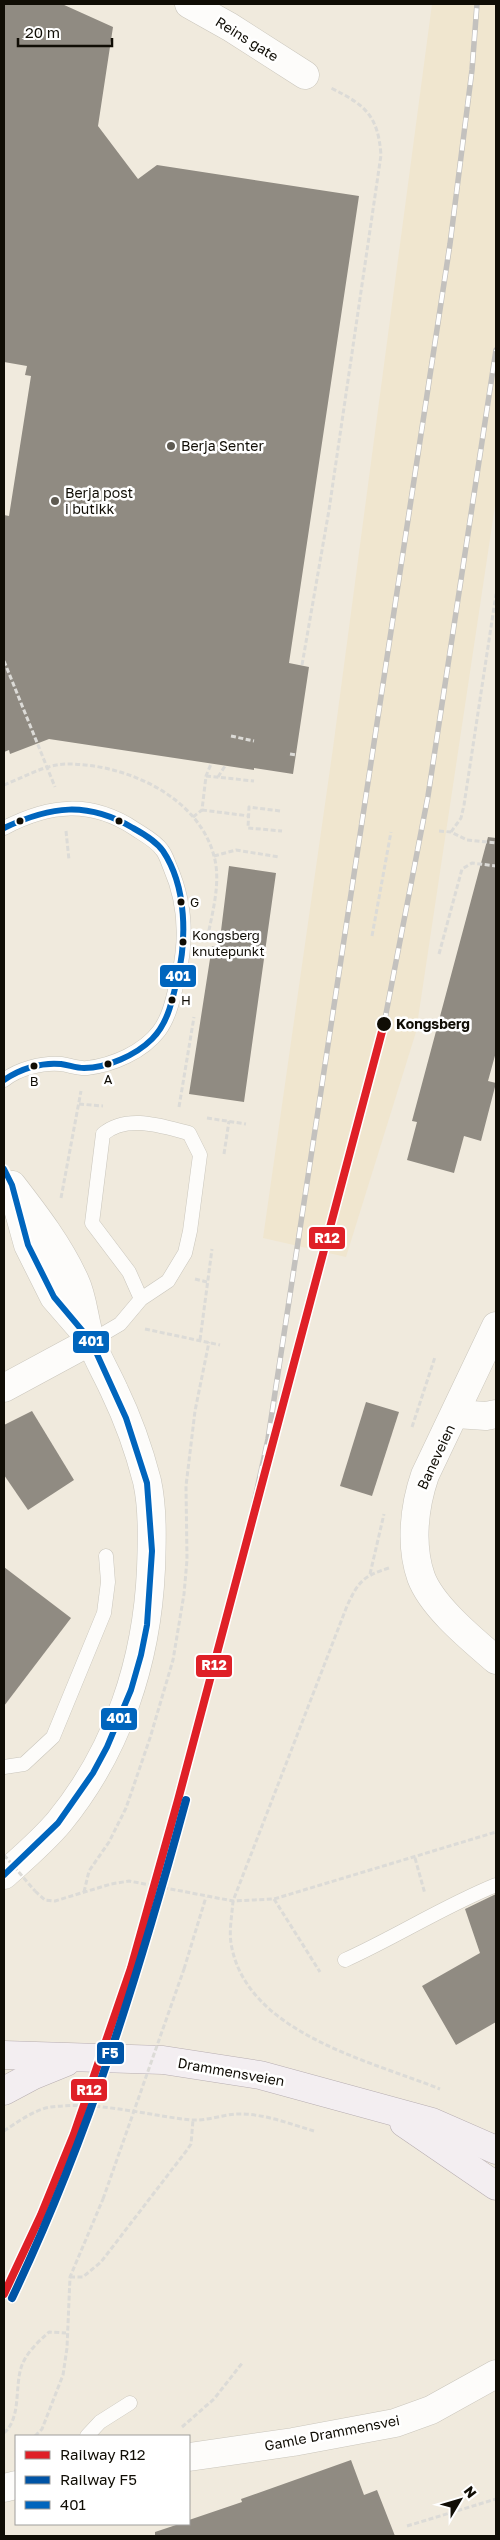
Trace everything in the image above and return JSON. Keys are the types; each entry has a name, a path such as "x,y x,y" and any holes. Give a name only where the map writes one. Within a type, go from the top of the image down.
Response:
{"main road":[{"name":"Reins gate","path":"189,4 232,15 305,75"},
{"path":"4,1875 58,1823 93,1773 107,1747 130,1690 147,1625 152,1551 147,1483 126,1418 91,1341 54,1297 28,1245 6,1181"},
{"name":"Baneveien","path":"496,1326 426,1476 417,1499 415,1523 417,1560 422,1579 442,1608 496,1660"},
{"path":"4,1388 91,1341"},
{"name":"Baneveien","path":"456,1414 486,1416 496,1414"},
{"name":"Drammensveien","path":"4,2055 75,2059 127,2058 221,2068 322,2090 384,2110 432,2122 496,2150"},
{"name":"Drammensveien","path":"4,2091 34,2075 75,2059"},
{"name":"Drammensveien","path":"384,2110 496,2186"},
{"name":"Gamle Drammensvei","path":"190,2456 293,2442 395,2423 431,2410 496,2374"}],"lane":[{"path":"4,828 27,816 65,807 95,811 123,821 162,849 178,887 184,950 171,1008 159,1031 140,1049 121,1060 86,1068 59,1064 38,1066 6,1074"},
{"path":"91,1341 120,1324 141,1299 168,1281 185,1253 190,1231 200,1155 189,1133 130,1122 113,1126 103,1134 92,1223 129,1272 141,1299"},
{"path":"4,1767 24,1764 53,1737 104,1613 108,1582 106,1556"},
{"path":"345,1960 384,1942 471,1895 496,1885"},
{"path":"88,2435 100,2422 130,2403"}],"path":[{"path":"302,666 329,510 381,155 377,125 370,114 357,101 305,75"},
{"path":"451,832 461,818 464,805 496,594"},
{"path":"4,661 46,768 65,807 69,860"},
{"path":"231,736 254,741"},
{"path":"290,754 296,755"},
{"path":"4,786 46,768 64,764 104,769 130,776 158,787 178,801 193,817 214,856 216,882 207,944"},
{"path":"202,810 206,776 211,764"},
{"path":"218,776 225,766"},
{"path":"206,776 254,781"},
{"path":"280,811 249,807 248,828 282,831"},
{"path":"193,817 202,810 249,816"},
{"path":"439,831 451,832 467,840 496,843"},
{"path":"372,936 391,832"},
{"path":"214,856 236,850 279,857"},
{"path":"439,954 462,869 472,863 496,866"},
{"path":"178,1113 195,1011"},
{"path":"79,1104 112,1107"},
{"path":"120,1324 220,1345"},
{"path":"389,1568 370,1574 363,1579 351,1597 233,1902 231,1943 236,1959 252,1989 272,2010 294,2028 316,2040 440,2089"},
{"path":"4,1855 45,1900 55,1901 111,1884 130,1881 233,1902 274,1899 496,1832"},
{"path":"415,1858 424,1892"},
{"path":"35,2435 42,2429 63,2375 67,2348 66,2333 70,2277 103,2199 184,1969 206,1897"},
{"path":"274,1899 320,1972"},
{"path":"4,2131 17,2122 50,2107 108,2108 193,2120 236,2114 265,2117 314,2131"},
{"path":"70,2277 83,2277 116,2244 191,2144 193,2120"},
{"path":"4,2433 9,2428 16,2406 17,2385 22,2364 37,2342 49,2332 66,2333"},
{"path":"178,2430 214,2399 243,2362"},
{"path":"407,2526 496,2499"}],"shaded area":[{"path":"432,4 496,4 496,499 416,1032 346,1257 263,1238 333,748"}],"building":[{"name":"Berja Senter","path":"4,4 62,4 113,27 98,126 138,179 157,165 359,196 289,663 309,667 293,774 254,768 254,770 49,739 10,754 9,750 4,752 4,515 9,516 31,376 25,375 27,366 4,362"},
{"path":"488,837 496,838 496,1052 488,1081 496,1083 481,1141 464,1136 454,1173 407,1160 417,1122 412,1121"},
{"path":"229,866 276,873 244,1102 189,1094 212,946 219,947"},
{"path":"366,1402 399,1412 372,1496 340,1486"},
{"path":"32,1411 74,1480 28,1510 4,1475 4,1425"},
{"path":"4,1567 71,1618 4,1706"},
{"path":"496,1894 496,2022 456,2045 422,1986 480,1953 465,1909"},
{"path":"351,2460 364,2495 377,2490 395,2536 155,2536 155,2532 176,2525 190,2525 190,2520 242,2502 241,2499"}],"railway":[{"path":"241,1563 268,1439 450,244 472,70 477,4"},
{"path":"384,1024 428,796 496,350"}],"rail line":[{"name":"R12","path":"4,2294 41,2215 74,2134 131,1968 178,1800 384,1024"},
{"name":"F5","path":"12,2298 65,2176 110,2053 150,1928 186,1800"}],"transit line":[{"name":"401","path":"4,828 53,811 84,810 116,819 150,838 163,851 177,881 183,914 182,948 173,996 162,1026 152,1039 121,1060 102,1066 78,1068 61,1064 38,1065 4,1080"},
{"name":"401","path":"4,1169 12,1185 28,1245 54,1297 91,1341 126,1418 147,1483 152,1551 147,1625 141,1655 131,1690 107,1747 93,1773 58,1823 4,1875"}],"place":[{"name":"Berja Senter","path":"171,446"},
{"name":"Berja post i butikk","path":"55,501"},
{"name":"G","path":"181,902"},
{"name":"Kongsberg knutepunkt","path":"183,942"},
{"name":"H","path":"172,1000"},
{"name":"Kongsberg","path":"384,1024"},
{"name":"A","path":"108,1064"},
{"name":"B","path":"34,1066"}]}
